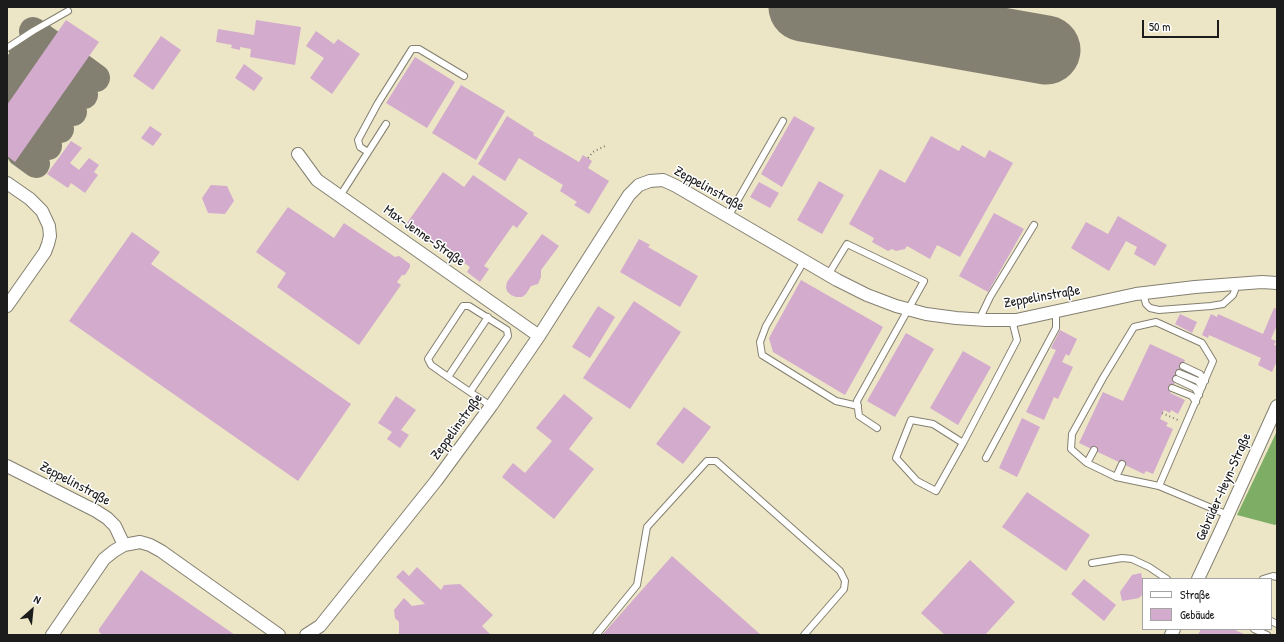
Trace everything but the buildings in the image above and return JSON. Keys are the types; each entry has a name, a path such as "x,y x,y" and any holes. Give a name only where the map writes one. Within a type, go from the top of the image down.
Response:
{"street":[{"name":"Max-Jenne-Straße","path":"298,154 318,180 539,336"},
{"name":"Zeppelinstraße","path":"306,635 320,626 436,481 491,406 539,336 629,195 639,185 650,181 663,180 676,186 828,275 867,295 896,306 956,318 1012,320 1143,293 1235,284 1262,282 1277,283"},
{"path":"7,183 30,199 42,211 49,226 50,236 45,252 7,306"},
{"name":"Gebrüder-Heyn-Straße","path":"1198,578 1277,406"},
{"name":"Zeppelinstraße","path":"7,466 107,518 115,526 124,544"},
{"path":"52,635 104,560 124,544 140,542 161,550 279,635"}],"lane":[{"path":"7,48 68,11"},
{"path":"368,152 360,147 358,140 378,103 412,49 419,49 464,76"},
{"path":"728,217 783,121"},
{"path":"340,196 386,124"},
{"path":"979,320 990,297 1034,225"},
{"path":"828,275 847,244 924,281 857,401 859,416 876,428"},
{"path":"804,261 766,326 760,342 762,355 836,402 858,406"},
{"path":"1143,293 1146,304 1150,308 1159,310 1211,306 1223,304 1233,295 1235,284"},
{"path":"470,392 508,336 507,330 488,317 469,306 463,306 428,359 431,366 448,377 470,392 491,406"},
{"path":"986,458 1056,328 1056,312"},
{"path":"448,377 488,317"},
{"path":"963,443 933,424 911,420 896,458 917,481 936,491 963,443 1017,340 1012,320"},
{"path":"1159,486 1213,361 1202,343 1156,322 1134,327 1103,378 1072,434 1071,449 1087,463 1116,476 1159,486 1228,515"},
{"path":"1182,366 1200,374 1203,384"},
{"path":"1179,373 1203,384"},
{"path":"1176,380 1195,388 1198,395"},
{"path":"1172,388 1192,396 1196,402"},
{"path":"1087,463 1094,450"},
{"path":"596,635 637,585 647,527 707,461 716,462 840,571 845,581 844,589 804,635"},
{"path":"1116,476 1122,464"},
{"path":"1092,563 1122,558 1132,559 1149,567 1166,578"},
{"path":"1266,578 1277,576"},
{"path":"1256,630 1267,635"}],"path":[{"path":"588,158 593,152 605,146"},
{"path":"1162,413 1186,424"}],"green space":[{"path":"1277,431 1277,523 1275,525 1237,515"}],"taxiway":[{"path":"33,31 50,43"},
{"path":"23,52 37,62"},
{"path":"81,67 96,78"},
{"path":"10,68 25,79"},
{"path":"69,84 84,95"},
{"path":"7,92 13,96"},
{"path":"58,101 73,112"},
{"path":"45,119 60,129"},
{"path":"33,136 48,146"},
{"path":"21,153 36,164"}],"runway":[{"path":"803,7 1046,50"}]}
